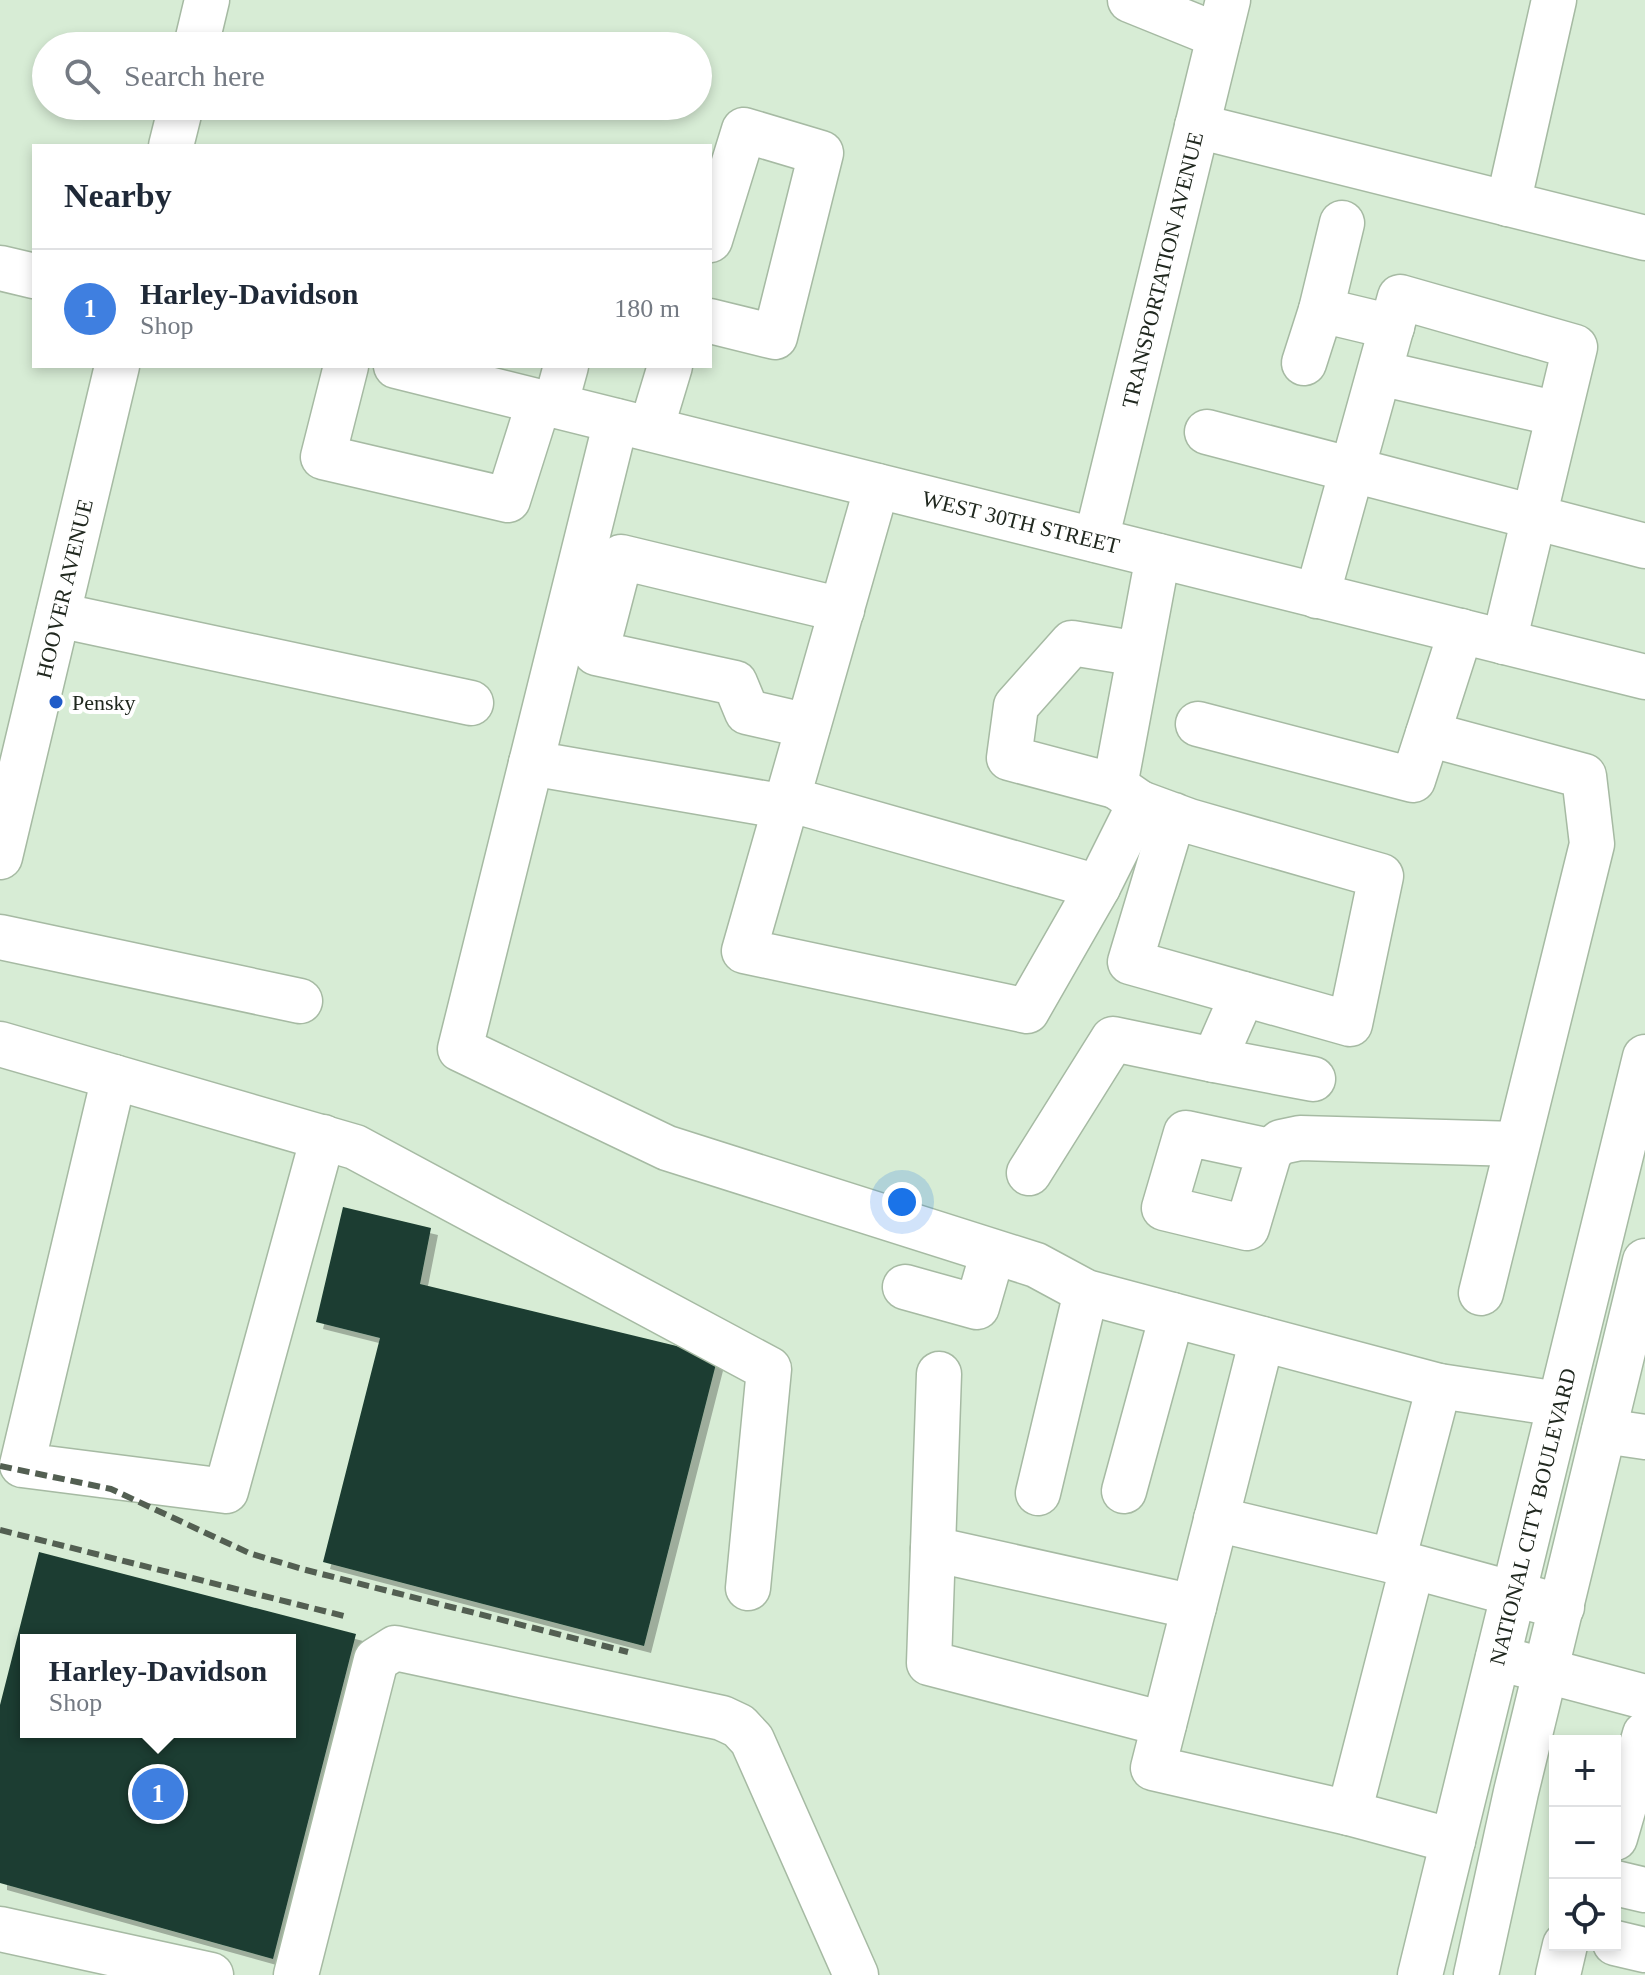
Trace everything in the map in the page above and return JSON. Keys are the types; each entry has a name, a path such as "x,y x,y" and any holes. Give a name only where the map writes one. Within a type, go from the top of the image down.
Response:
{"street":[{"path":"199,32 207,0"},
{"path":"1130,0 1223,18"},
{"path":"1508,204 1554,0"},
{"name":"TRANSPORTATION AVENUE","path":"1096,540 1223,18"},
{"path":"172,144 178,120"},
{"path":"1197,126 1508,204 1643,230"},
{"path":"712,234 744,130 821,153 775,337 712,321"},
{"path":"1304,363 1321,310 1342,223"},
{"path":"0,268 32,276"},
{"path":"1317,596 1400,297 1575,347 1504,642"},
{"path":"1321,310 1392,327"},
{"name":"HOOVER AVENUE","path":"0,857 117,368"},
{"path":"345,368 323,457 508,500 553,391"},
{"name":"WEST 30TH STREET","path":"409,368 553,391 634,425 1645,677"},
{"path":"669,368 634,425 531,763 460,1049 667,1148 1036,1265 1086,1292 1439,1386 1559,1404"},
{"path":"1380,373 1558,414"},
{"path":"1207,432 1645,546"},
{"path":"877,486 744,951 1027,1011 1143,801"},
{"path":"1139,654 1072,643 1016,706 1009,758 1143,801 1381,876 1350,1024 1130,962 1143,801 1139,654 1158,556"},
{"path":"808,726 747,712 735,683 596,653 621,557 842,610"},
{"path":"58,615 471,703"},
{"path":"1198,724 1413,780 1461,631"},
{"path":"1428,734 1584,776 1592,844 1481,1293"},
{"path":"531,763 787,803 1098,887"},
{"path":"0,937 300,1001"},
{"path":"1214,1060 1243,994"},
{"path":"1029,1173 1113,1039 1313,1079"},
{"path":"0,1044 355,1147 769,1369 748,1588"},
{"name":"NATIONAL CITY BOULEVARD","path":"1420,1975 1645,1057"},
{"path":"114,1077 11,1462 226,1491 323,1137"},
{"path":"1270,1151 1281,1142 1300,1138 1517,1144"},
{"path":"905,1287 977,1307 993,1252"},
{"path":"1476,1975 1516,1792 1562,1607 1624,1434 1645,1261"},
{"path":"1038,1493 1086,1292"},
{"path":"1124,1491 1172,1315"},
{"path":"1262,1339 1153,1768 1349,1813 1453,1841"},
{"path":"939,1374 929,1663 1164,1724"},
{"path":"1349,1813 1439,1386"},
{"path":"1216,1519 1403,1564 1562,1607"},
{"path":"933,1549 1194,1607"},
{"path":"296,1975 376,1660 395,1648 722,1718 739,1726 752,1740 856,1975"},
{"path":"1498,1658 1645,1697"},
{"path":"1621,1817 1645,1734"},
{"path":"1621,1884 1645,1890"},
{"path":"0,1929 211,1975"},
{"path":"1621,1944 1645,1950"},
{"path":"1558,1975 1564,1951"}],"building":[{"path":"343,1207 431,1228 420,1284 718,1356 644,1646 323,1562 380,1338 316,1322"},
{"path":"39,1552 356,1634 273,1959 0,1883 0,1705"}],"railway":[{"path":"0,1466 111,1489 249,1553 302,1569 628,1652"},
{"path":"0,1530 348,1617"}],"place":[{"name":"Pensky","path":"56,702"},
{"name":"Harley-Davidson","path":"158,1794"}]}
